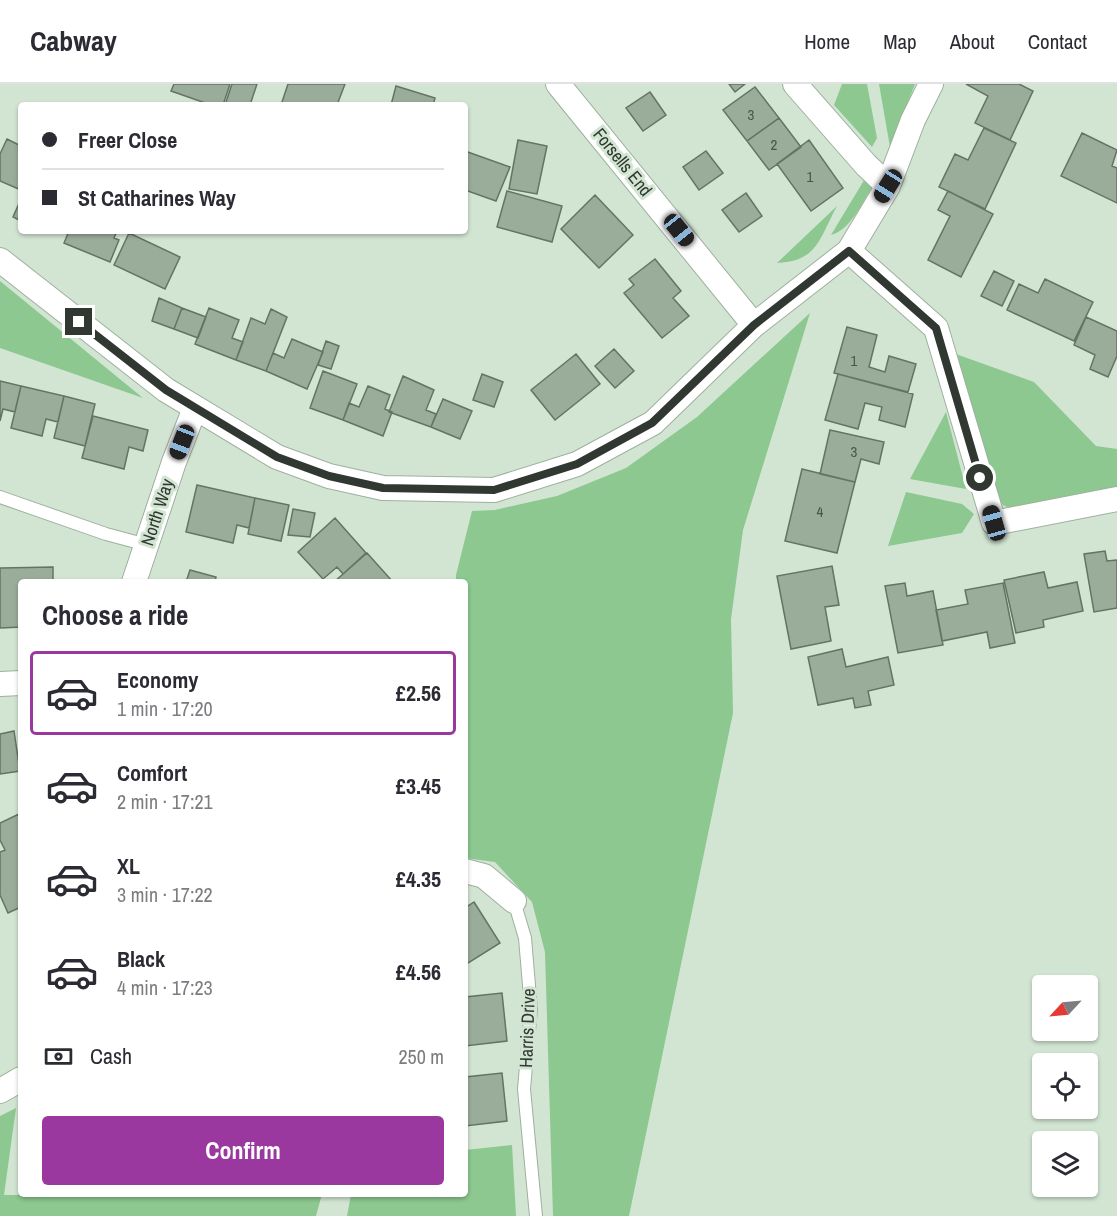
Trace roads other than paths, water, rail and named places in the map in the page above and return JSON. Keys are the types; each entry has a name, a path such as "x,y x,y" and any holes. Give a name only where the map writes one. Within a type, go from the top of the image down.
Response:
{"street":[{"name":"Forsells End","path":"558,84 754,325"},
{"path":"795,84 866,165 888,186"},
{"path":"0,260 131,363 195,408 277,457 329,476 383,488 494,490 577,464 652,423 754,325 849,251 888,186 913,120 931,84"},
{"path":"849,251 936,328 994,523 1117,499"},
{"name":"North Way","path":"135,579 174,462 195,408"},
{"path":"0,684 18,683"},
{"name":"Harris Drive","path":"468,872 484,876 514,901"},
{"path":"0,1091 18,1081"}],"lane":[{"path":"0,497 106,534 147,545"},
{"name":"Harris Drive","path":"514,901 525,938 531,1009 524,1089 536,1216"}]}
